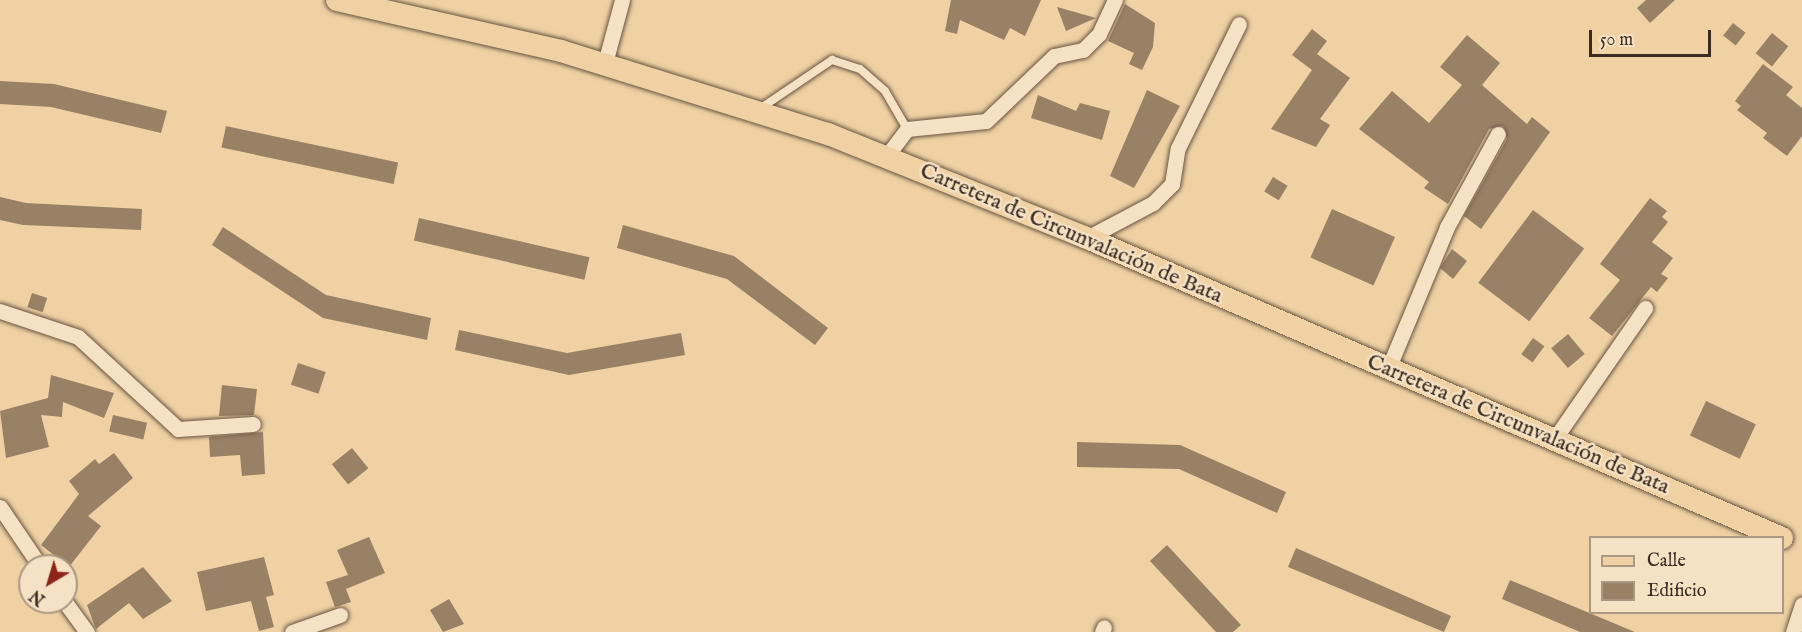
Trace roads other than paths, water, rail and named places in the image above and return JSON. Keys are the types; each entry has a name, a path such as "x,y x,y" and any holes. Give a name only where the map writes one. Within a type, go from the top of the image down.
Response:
{"main road":[{"name":"Carretera de Circunvalación de Bata","path":"337,0 605,63 760,109 1087,238 1777,536"},
{"name":"Carretera de Circunvalación de Bata","path":"1784,539 1802,546"}],"street":[{"path":"605,63 622,0"},
{"path":"886,157 907,129 986,121 1054,56 1083,50 1098,34 1115,0"},
{"path":"1087,238 1153,203 1172,184 1178,148 1239,24"},
{"path":"1388,369 1447,227 1498,134"},
{"path":"1553,441 1645,308"},
{"path":"0,311 78,337 178,429 253,424"},
{"path":"0,507 32,554"},
{"path":"1793,632 1802,604"},
{"path":"74,614 87,632"},
{"path":"292,632 340,615"}],"lane":[{"path":"760,109 832,60 860,69 885,91 907,129"}]}
